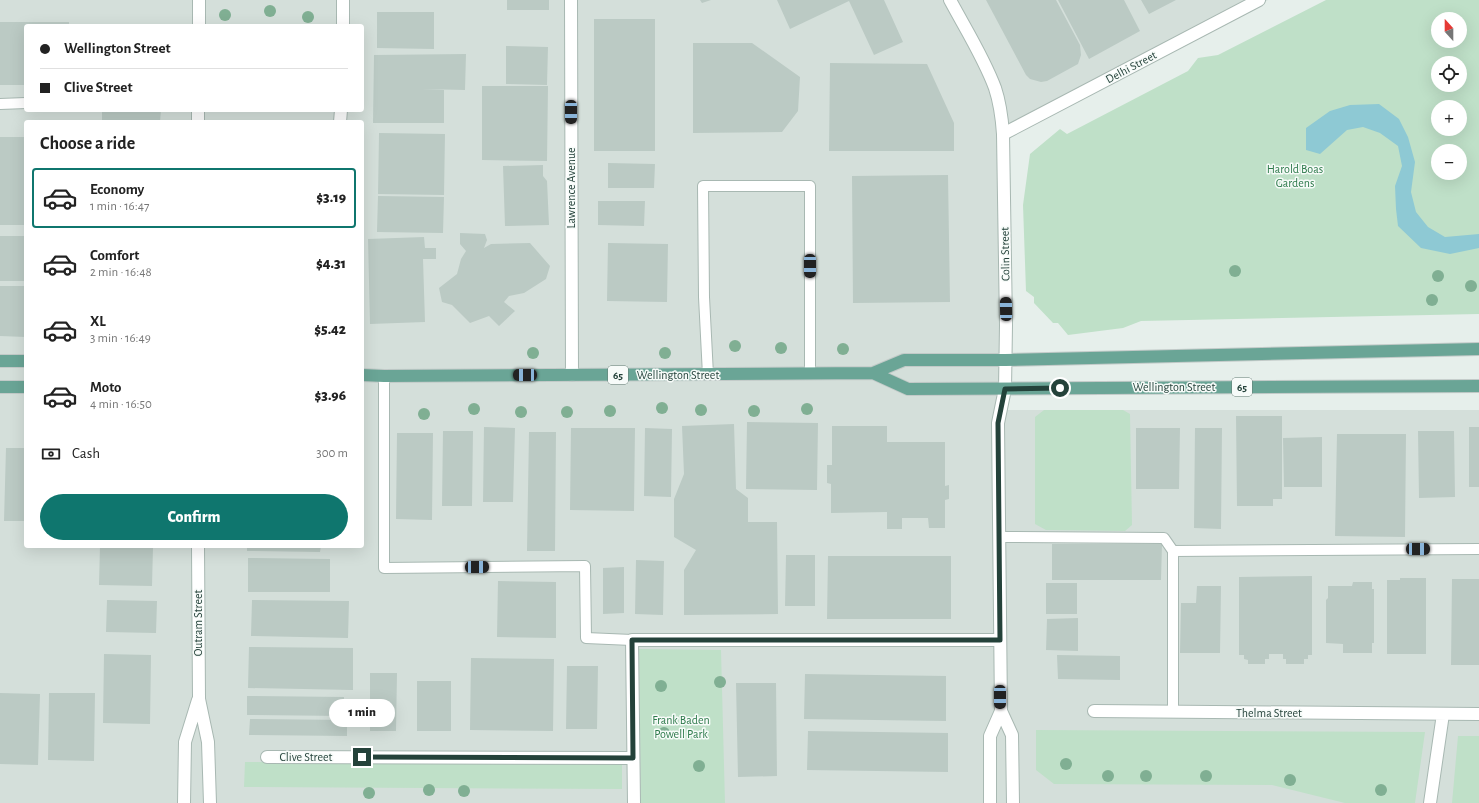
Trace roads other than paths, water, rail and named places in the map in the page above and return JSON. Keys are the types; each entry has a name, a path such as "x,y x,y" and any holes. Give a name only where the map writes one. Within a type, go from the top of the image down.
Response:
{"main road":[{"name":"Wellington Street","path":"364,375 708,375 873,373 904,360 1005,360 1479,349"},
{"path":"0,361 24,361"},
{"name":"Wellington Street","path":"873,373 908,389 1479,386"},
{"path":"0,387 24,387"}],"street":[{"path":"199,0 199,24"},
{"path":"343,0 343,24"},
{"name":"Lawrence Avenue","path":"571,0 572,375"},
{"name":"Colin Street","path":"950,0 995,89 999,104 1003,134 1006,325 1005,389 998,423 1001,711 990,736 990,803"},
{"name":"Delhi Street","path":"1003,134 1259,0"},
{"name":"Outram Street","path":"198,548 199,699 208,742 210,803"},
{"path":"634,803 632,640 1000,640"},
{"name":"Outram Street","path":"184,803 184,742 199,699"},
{"name":"Colin Street","path":"1001,711 1012,734 1013,803"},
{"name":"Thelma Street","path":"1094,712 1479,714"},
{"path":"1430,803 1443,714"},
{"name":"Clive Street","path":"267,757 633,758"}],"lane":[{"path":"0,104 24,104"},
{"path":"708,375 704,297 703,186 810,186 810,374"},
{"path":"384,376 384,568 585,566 586,638 632,640"},
{"path":"999,537 1164,538 1173,551 1174,712"},
{"path":"1173,551 1479,549"}],"water":[{"path":"1379,104 1399,119 1408,137 1415,162 1411,192 1416,212 1428,227 1445,237 1479,234 1479,248 1450,254 1421,248 1398,226 1395,186 1402,166 1398,146 1380,133 1363,127 1347,130 1320,154 1306,150 1306,128 1330,111 1350,105"}],"park label":[{"name":"Harold Boas Gardens","path":"1295,176"},
{"name":"Frank Baden Powell Park","path":"681,727"}]}
